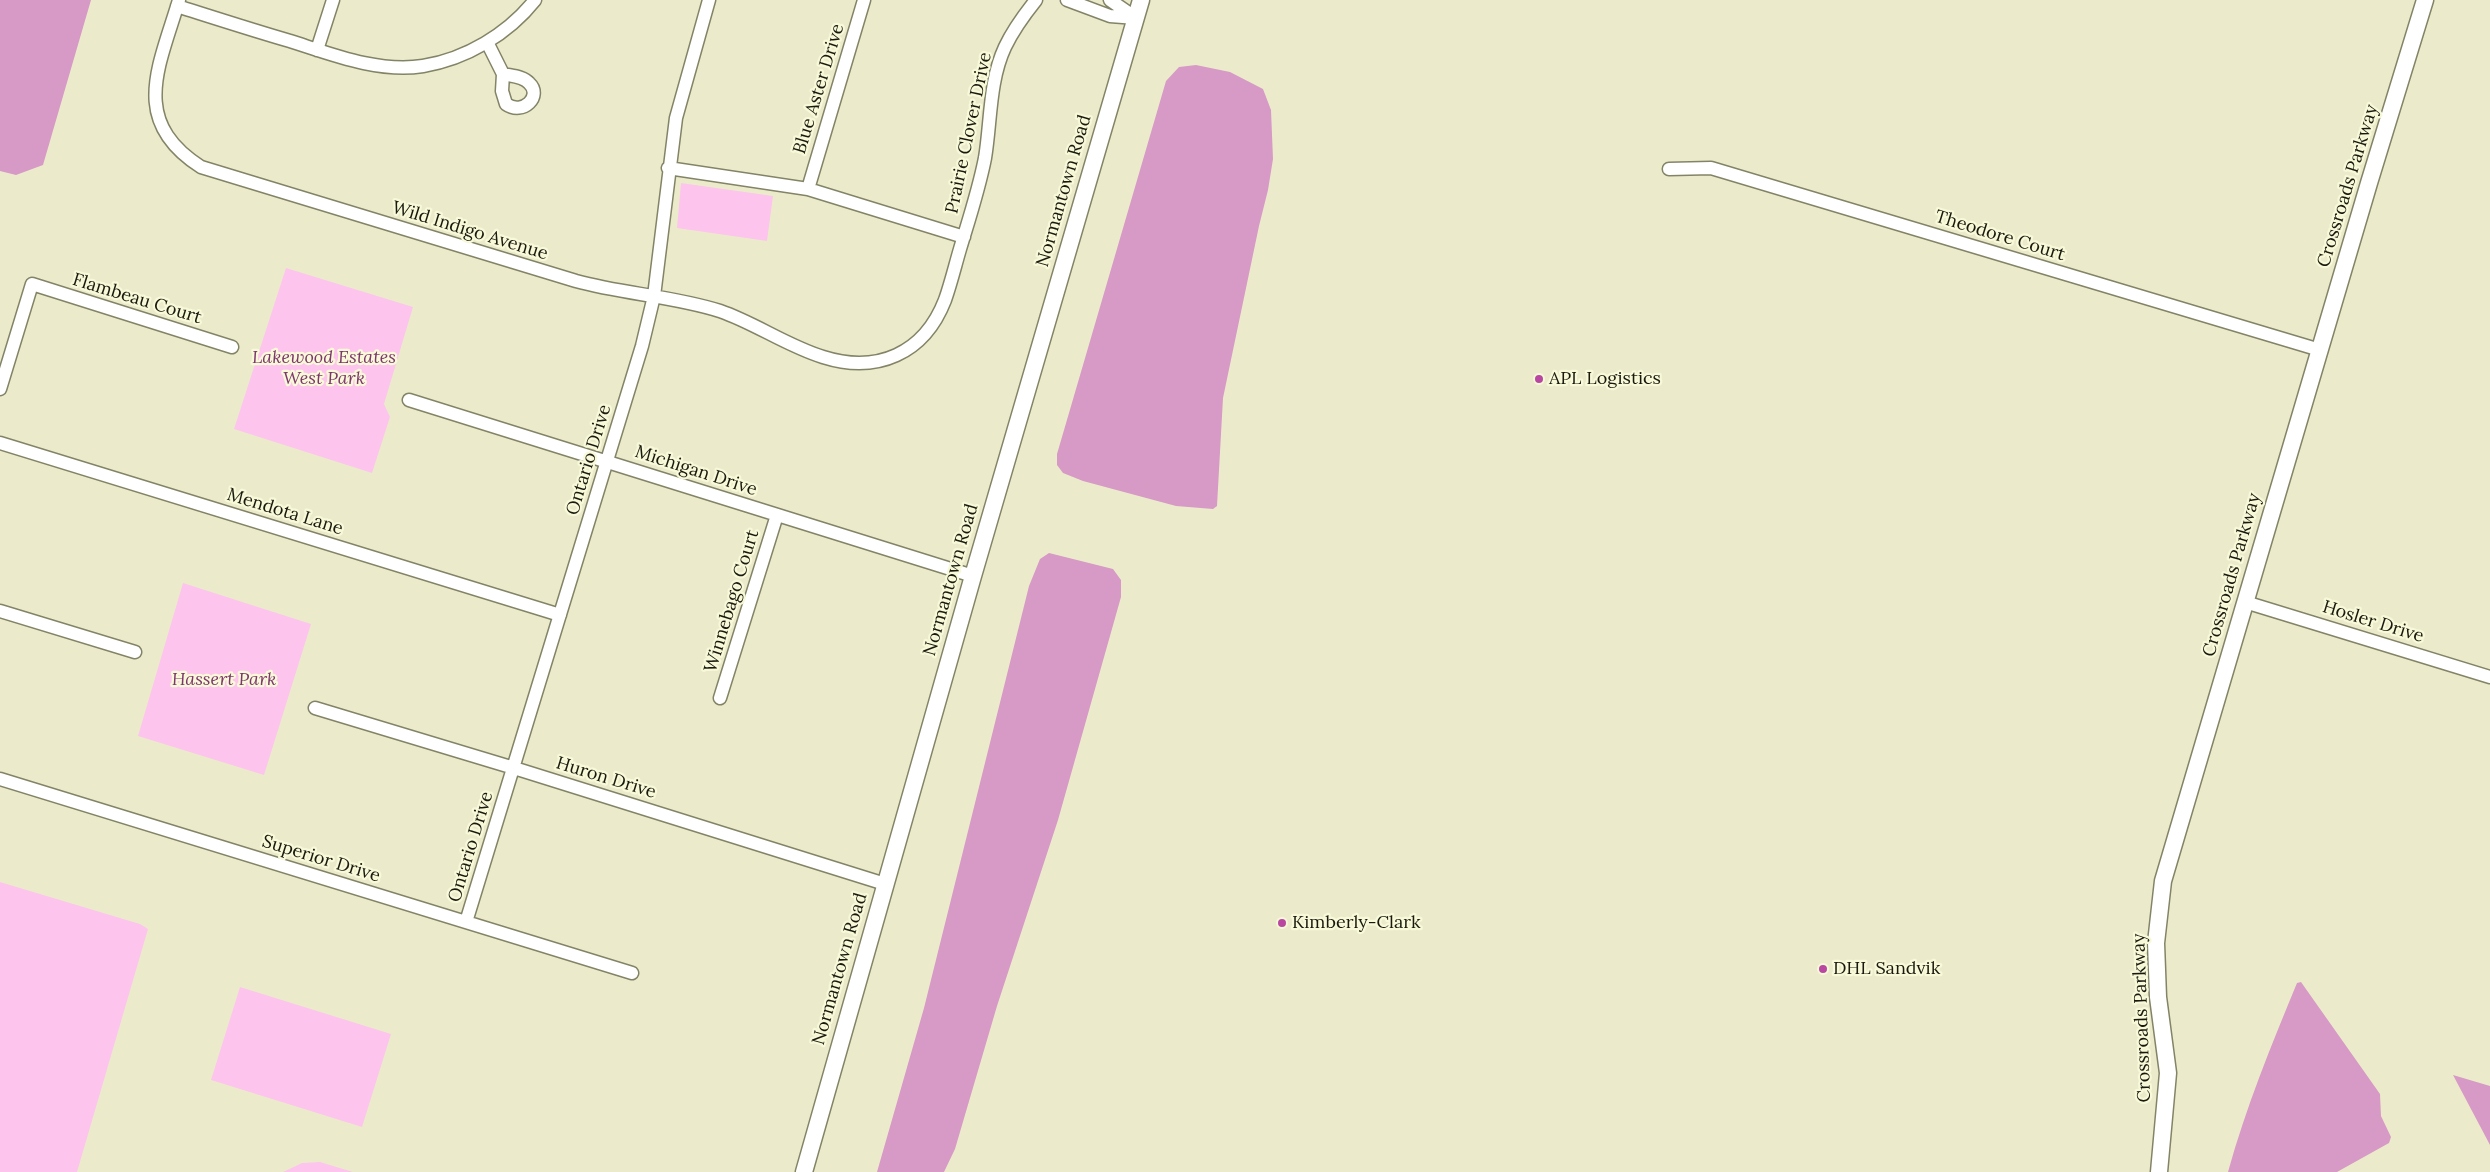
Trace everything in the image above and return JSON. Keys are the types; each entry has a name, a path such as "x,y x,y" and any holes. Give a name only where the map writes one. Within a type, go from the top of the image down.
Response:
{"street":[{"path":"317,50 333,0"},
{"path":"178,3 357,62 393,66 422,66 457,56 487,42 508,28 534,0"},
{"name":"Ontario Drive","path":"466,922 642,346 654,296 668,168 676,118 709,0"},
{"name":"Blue Aster Drive","path":"808,189 864,0"},
{"name":"Prairie Clover Drive","path":"902,353 919,340 931,325 944,301 964,237 984,158 996,72 1004,48 1014,28 1036,0"},
{"path":"1067,0 1110,16 1136,18"},
{"path":"1110,0 1136,18"},
{"name":"Normantown Road","path":"804,1172 973,576 1141,0"},
{"name":"Crossroads Parkway","path":"2159,1172 2165,1127 2168,1073 2158,997 2156,943 2163,882 2425,0"},
{"name":"Wild Indigo Avenue","path":"178,3 155,84 156,109 163,131 172,143 182,155 201,167 598,288 654,296 721,311 822,357 848,362 870,363 902,353"},
{"path":"487,42 503,74"},
{"path":"668,168 808,189 964,237"},
{"name":"Theodore Court","path":"1669,170 1711,168 2320,350"},
{"name":"Flambeau Court","path":"0,389 32,284 232,347"},
{"name":"Michigan Drive","path":"409,400 973,576"},
{"name":"Mendota Lane","path":"0,443 560,615"},
{"name":"Winnebago Court","path":"720,698 777,515"},
{"name":"Hosler Drive","path":"2245,602 2490,677"},
{"path":"0,611 135,652"},
{"name":"Huron Drive","path":"315,708 885,884"},
{"name":"Superior Drive","path":"0,779 632,973"}],"green space":[{"path":"681,183 773,196 767,241 677,228"},
{"name":"Lakewood Estates West Park","path":"286,268 413,307 384,404 390,417 372,473 234,429"},
{"name":"Hassert Park","path":"183,583 311,624 264,775 138,736"},
{"path":"0,882 140,924 148,929 77,1172 0,1172"},
{"path":"240,987 391,1034 362,1127 211,1080"},
{"path":"320,1162 353,1172 283,1172 302,1163"}],"shaded area":[{"path":"0,0 91,0 43,165 16,175 0,171"},
{"path":"1196,65 1230,72 1263,89 1271,110 1273,159 1223,398 1217,506 1213,509 1176,506 1083,481 1063,473 1057,465 1057,454 1166,81 1179,67"},
{"path":"1049,553 1113,569 1121,580 1121,597 1058,820 997,1006 955,1149 944,1172 877,1172 924,1008 1029,586 1040,559"},
{"path":"2301,982 2380,1094 2381,1116 2391,1137 2389,1143 2337,1172 2228,1172 2268,1053 2297,983"},
{"path":"2453,1075 2490,1086 2490,1145"}],"place":[{"name":"APL Logistics","path":"1539,379"},
{"name":"Kimberly-Clark","path":"1282,923"},
{"name":"DHL Sandvik","path":"1823,969"}]}
